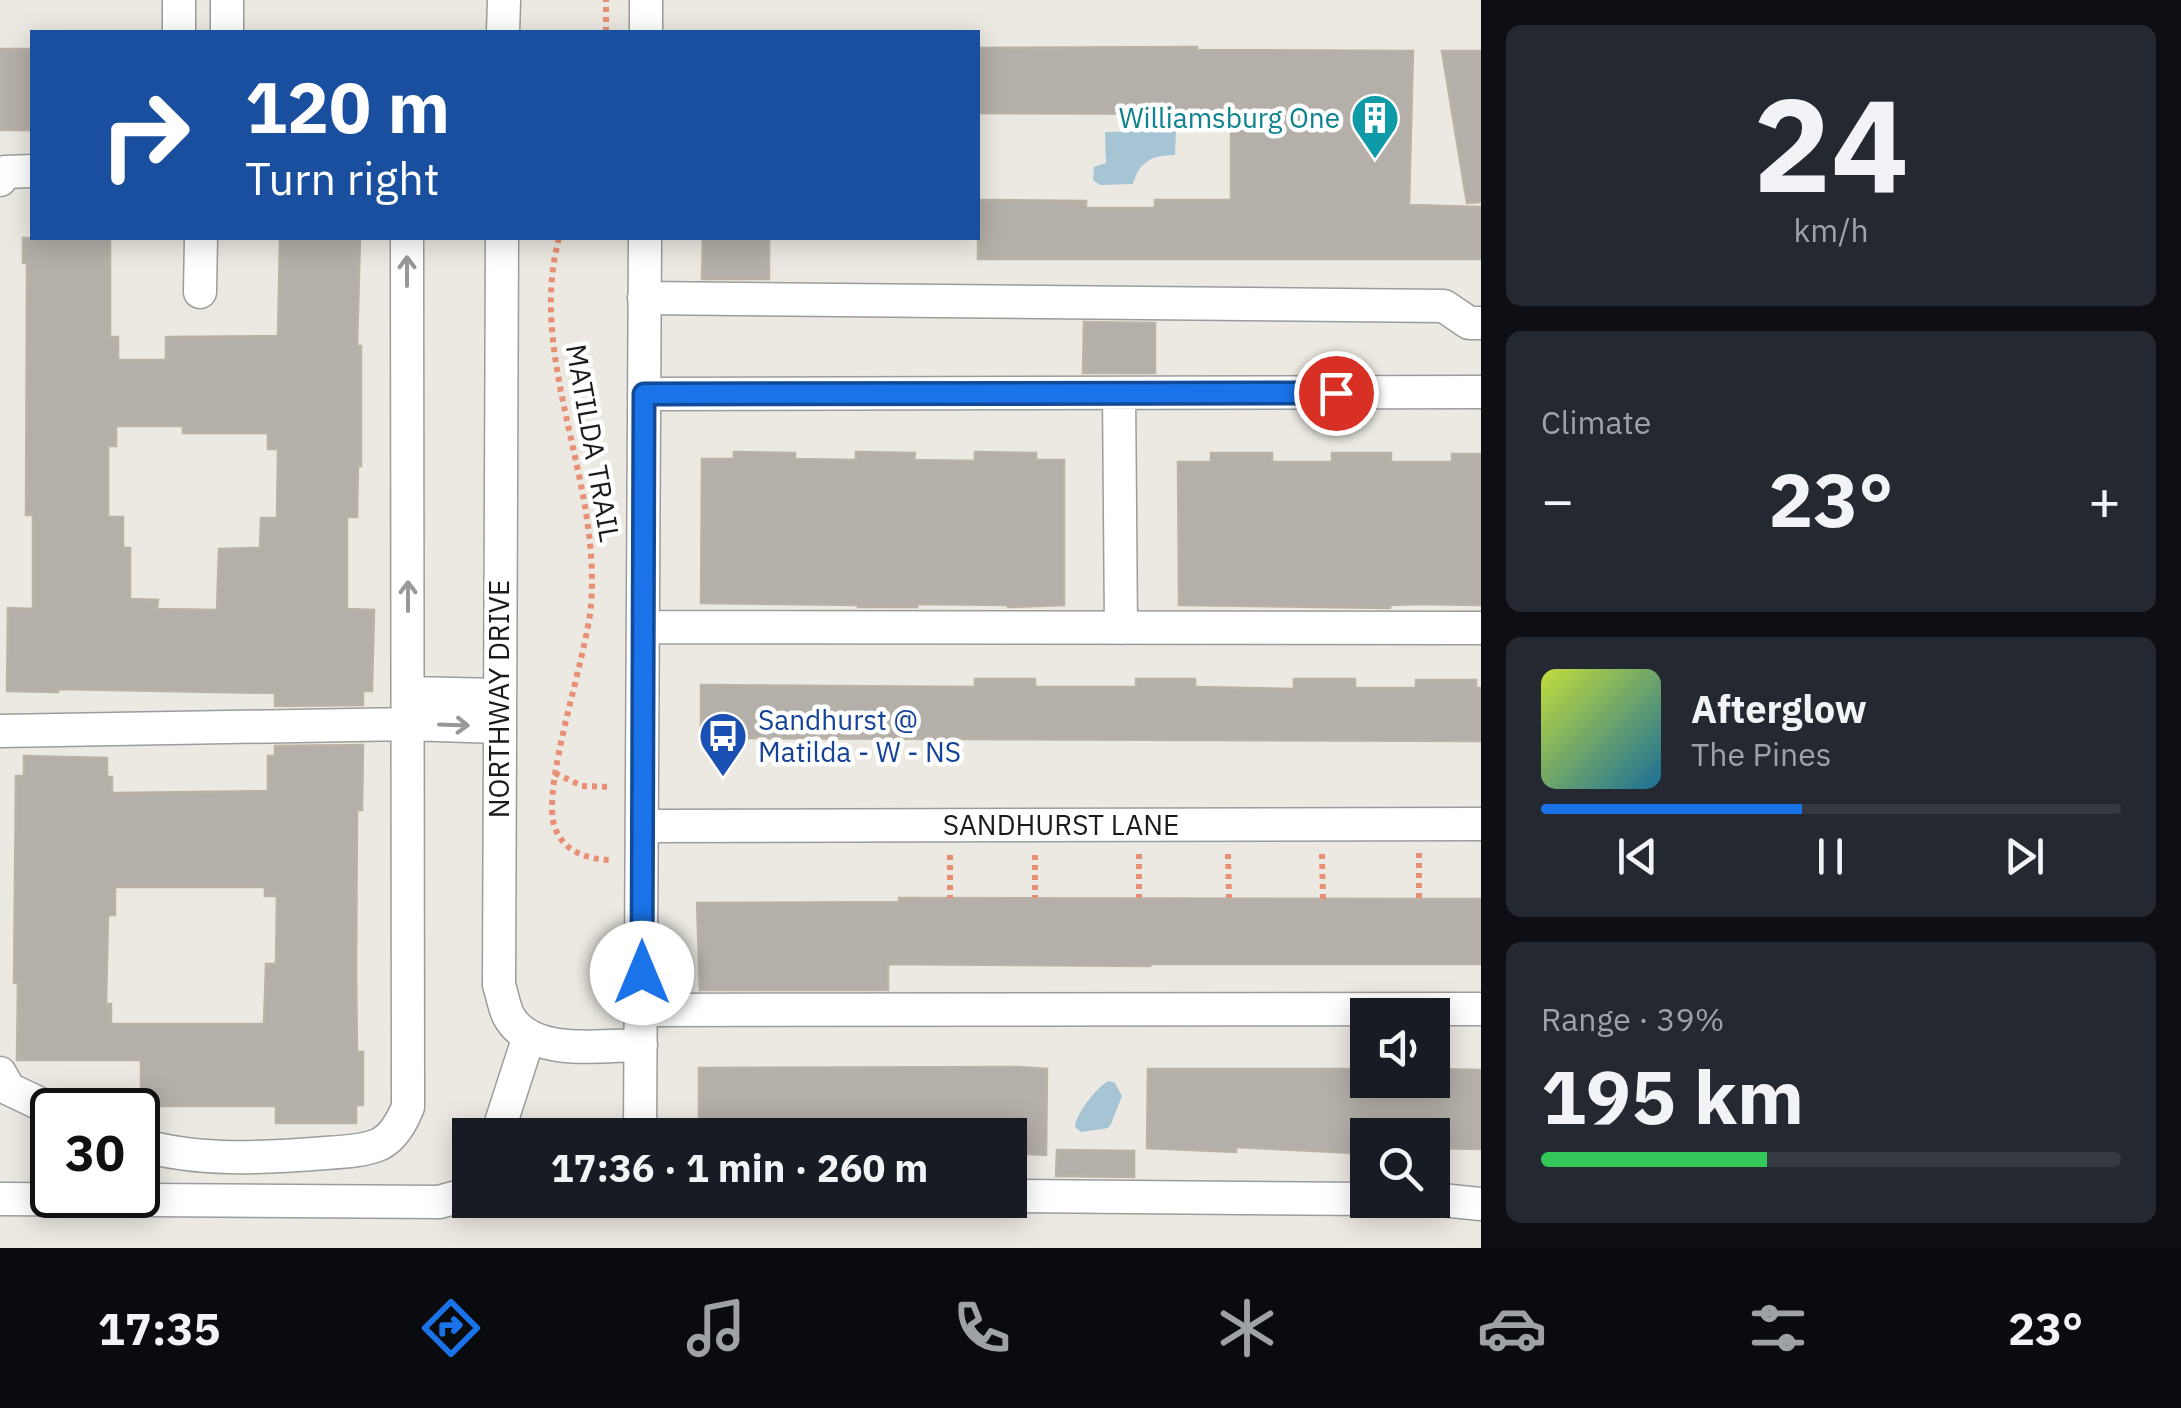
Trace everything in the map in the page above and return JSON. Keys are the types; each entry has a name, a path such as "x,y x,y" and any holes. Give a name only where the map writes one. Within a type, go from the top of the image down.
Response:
{"street":[{"path":"178,0 178,30"},
{"path":"227,0 227,30"},
{"path":"504,0 504,30"},
{"path":"646,0 646,30"},
{"path":"0,180 5,172 30,171"},
{"path":"200,292 201,240"},
{"path":"160,1148 211,1156 284,1157 345,1151 380,1144 398,1128 408,1107 407,240"},
{"name":"NORTHWAY DRIVE","path":"502,240 499,985 509,1017 529,1036"},
{"path":"640,1118 645,240"},
{"path":"644,298 1444,306 1470,323 1481,323"},
{"path":"644,394 1481,392"},
{"path":"1119,393 1121,628"},
{"path":"644,627 1481,628"},
{"path":"0,731 409,709 498,711"},
{"name":"SANDHURST LANE","path":"642,826 1481,824"},
{"path":"642,1010 1481,1009"},
{"path":"502,1118 529,1036 553,1045 641,1046"},
{"path":"0,1073 9,1089 30,1099"},
{"path":"1027,1196 1350,1199"},
{"path":"0,1199 439,1202 452,1198"},
{"path":"1450,1201 1481,1204"}],"path":[{"path":"606,0 606,30"},
{"name":"MATILDA TRAIL","path":"558,240 549,312 554,356 582,479 591,544 591,605 555,774 552,814 561,840 572,851 592,860 612,860"},
{"path":"555,774 582,786 613,787"},
{"path":"1322,852 1323,899"},
{"path":"1418,852 1418,899"},
{"path":"1138,853 1138,898"},
{"path":"1228,853 1229,898"},
{"path":"950,854 950,898"},
{"path":"1035,854 1036,898"}],"water":[{"path":"1176,131 1175,155 1148,161 1133,184 1100,185 1093,180 1094,167 1106,163 1105,132"},
{"path":"1109,1081 1115,1083 1122,1096 1111,1124 1108,1128 1081,1132 1075,1127 1079,1115 1093,1094"}],"building":[{"name":"Williamsburg One","path":"980,48 1413,51 1409,205 1481,207 1481,259 978,259 980,200 1086,201 1086,208 1155,208 1155,200 1231,200 1231,114 980,113"},
{"path":"0,49 30,49 30,130 0,130"},
{"path":"1442,51 1481,51 1481,202 1467,203"},
{"path":"23,238 110,240 110,337 118,337 118,360 166,360 166,337 278,336 280,240 360,240 357,346 361,346 361,466 358,465 357,517 347,517 347,609 374,610 372,691 363,691 363,705 275,706 275,693 7,691 8,608 33,609 33,515 26,515 27,263 23,263","holes":["116,426 183,426 183,433 268,433 268,449 278,449 277,518 261,518 260,548 219,549 217,610 157,609 158,600 130,599 130,548 123,548 123,517 108,517 108,446 116,446"]},
{"path":"703,240 769,240 769,279 702,279"},
{"path":"1084,322 1155,323 1155,373 1083,373"},
{"path":"734,452 856,460 856,452 915,453 914,460 975,461 975,452 1036,453 1036,460 1064,460 1064,605 858,607 701,603 702,459 734,459"},
{"path":"1211,453 1272,453 1272,462 1332,462 1332,453 1391,453 1391,462 1452,462 1452,454 1481,454 1481,605 1179,605 1178,462 1211,462"},
{"path":"975,679 1035,679 1035,687 1136,687 1136,679 1195,679 1195,687 1294,689 1294,679 1355,679 1355,688 1416,688 1416,680 1476,680 1476,688 1481,688 1481,741 701,738 701,685 975,687"},
{"path":"363,745 362,810 357,810 356,973 357,1052 363,1052 363,1105 356,1105 356,1123 276,1123 276,1106 160,1106 160,1088 141,1088 141,1060 17,1060 16,776 24,776 24,756 107,758 112,793 268,791 268,756 275,756 275,746","holes":["115,887 265,887 265,896 277,896 276,964 266,964 264,1024 111,1024 111,1004 106,1004 108,915 115,915"]},
{"path":"899,898 1481,899 1481,964 888,964 888,990 700,990 697,903 899,902"},
{"path":"699,1068 1047,1069 1046,1155 1027,1154 1027,1118 699,1118"},
{"path":"1148,1069 1350,1069 1350,1098 1450,1098 1450,1069 1481,1070 1481,1149 1450,1148 1450,1118 1350,1118 1350,1153 1236,1147 1236,1152 1147,1148"},
{"path":"1057,1150 1134,1151 1134,1177 1056,1176"}],"place":[{"name":"Williamsburg One","path":"1375,160"},
{"name":"Sandhurst @ Matilda - W - NS","path":"723,778"}],"route":[{"path":"642,973 644,394 1336,393"}]}
